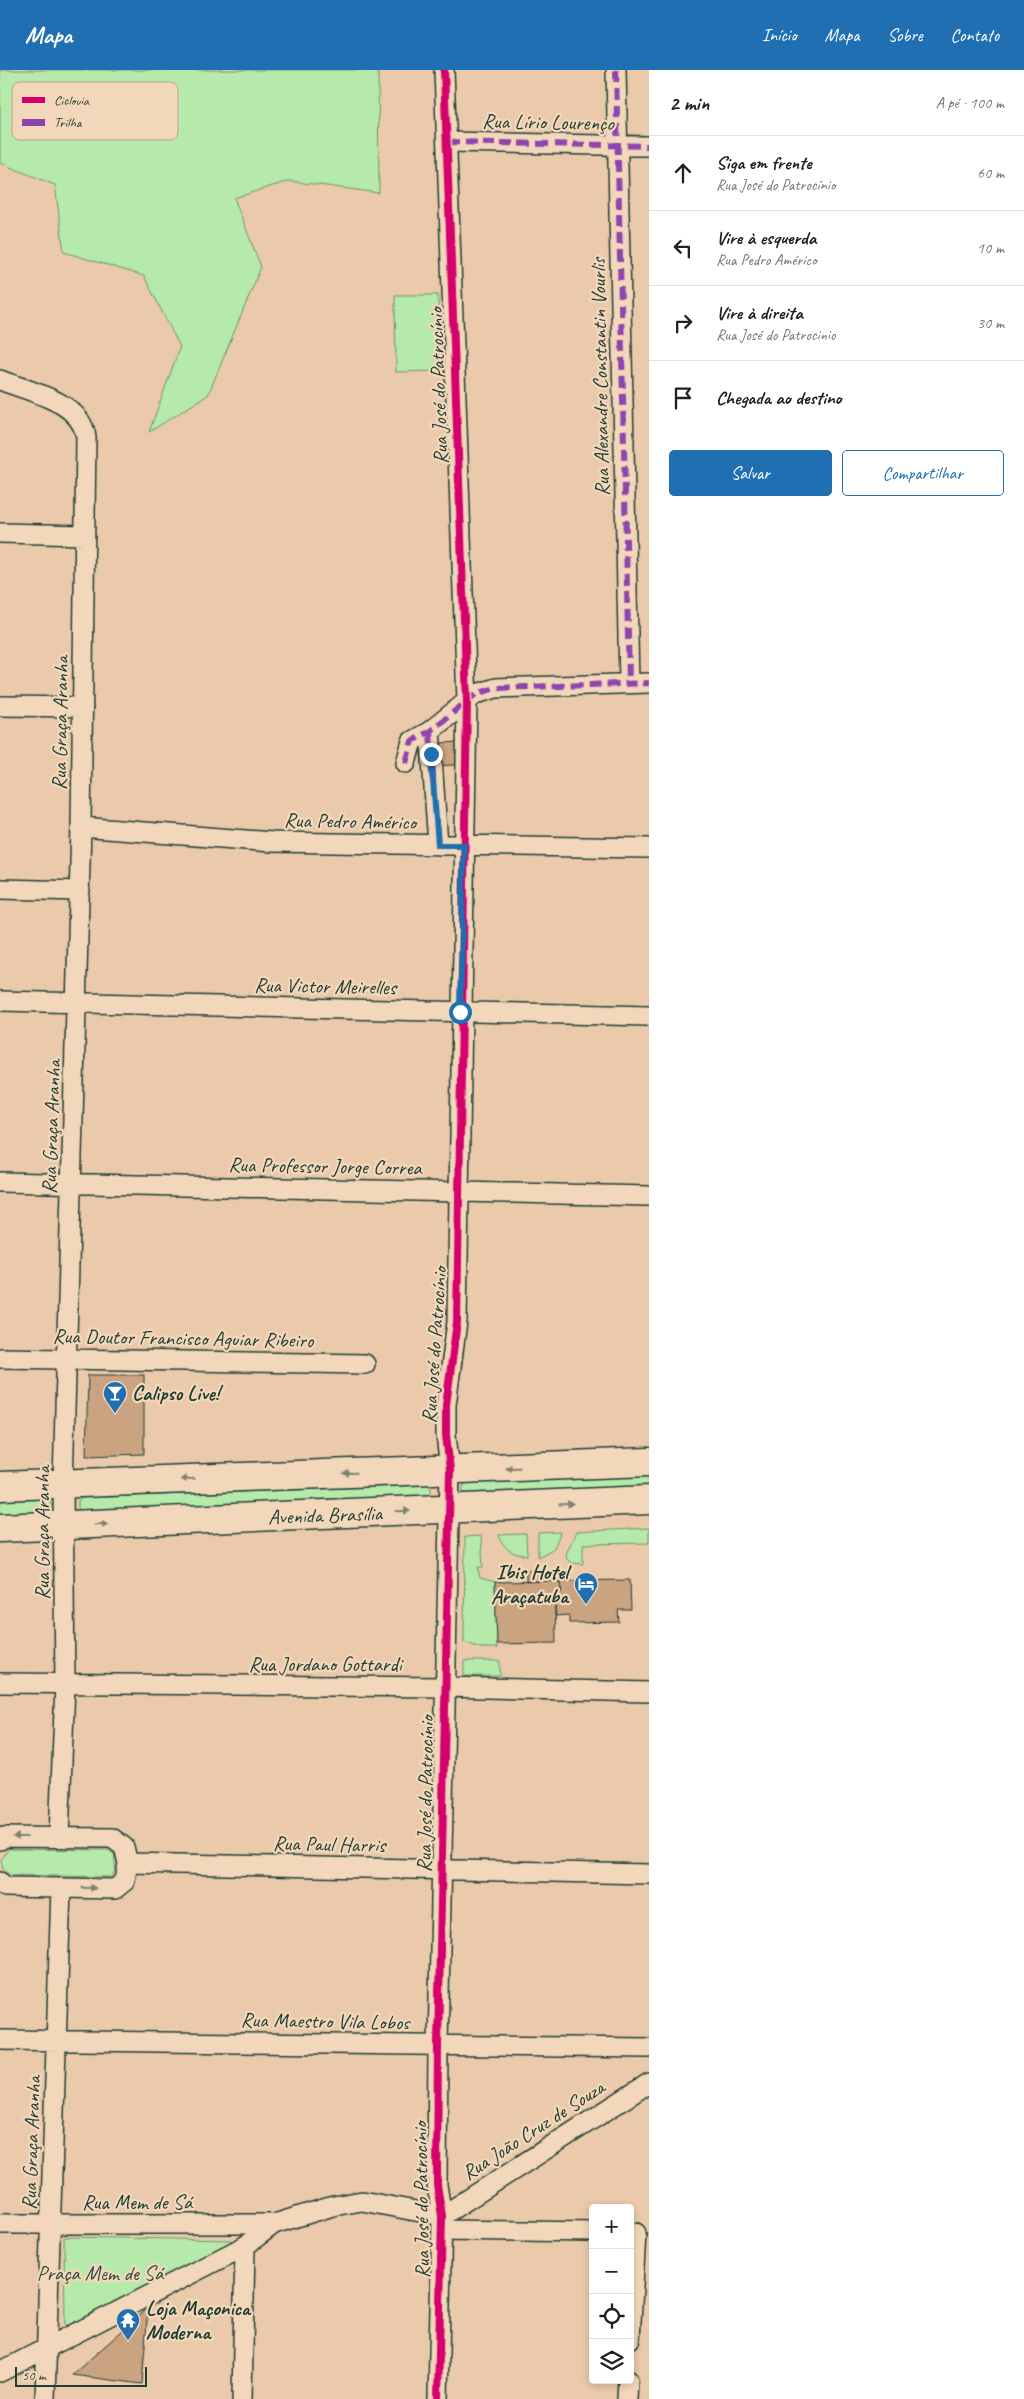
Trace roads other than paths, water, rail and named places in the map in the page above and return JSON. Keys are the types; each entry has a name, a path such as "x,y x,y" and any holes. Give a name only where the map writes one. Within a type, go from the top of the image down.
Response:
{"main road":[{"name":"Avenida Brasília","path":"0,1486 649,1462"},
{"name":"Avenida Brasília","path":"0,1528 649,1500"}],"street":[{"name":"Rua José do Patrocínio","path":"444,70 467,701 464,845"},
{"name":"Rua Alexandre Constantin Vourlis","path":"616,70 630,683"},
{"name":"Rua Lírio Lourenço","path":"446,142 618,147 649,146"},
{"name":"Rua Graça Aranha","path":"0,380 66,406 80,420 86,438 80,890 64,1483 65,1685 59,1837"},
{"path":"0,532 85,535"},
{"path":"406,763 412,740 430,731 476,694 496,688 649,683"},
{"path":"0,706 83,707"},
{"path":"430,731 438,845"},
{"path":"433,782 465,782"},
{"name":"Rua Pedro Américo","path":"81,827 272,842 649,848"},
{"path":"460,1012 464,845"},
{"path":"0,889 80,890"},
{"name":"Rua Victor Meirelles","path":"0,1001 649,1016"},
{"name":"Rua José do Patrocínio","path":"438,2399 442,2223 437,2185 438,2045 450,1510 450,1470 446,1435 446,1405 448,1383 456,1343 460,1012"},
{"name":"Rua Professor Jorge Correa","path":"0,1182 649,1196"},
{"name":"Rua Doutor Francisco Aguiar Ribeiro","path":"0,1358 365,1364"},
{"name":"Rua Jordano Gottardi","path":"0,1683 445,1687 649,1692"},
{"path":"0,1840 3,1837 112,1838 124,1847 128,1863 124,1881 115,1889 5,1887 0,1882"},
{"name":"Rua Paul Harris","path":"128,1863 649,1874"},
{"name":"Rua Graça Aranha","path":"45,2399 62,1888"},
{"name":"Rua Maestro Vila Lobos","path":"0,2040 649,2048"},
{"name":"Rua João Cruz de Souza","path":"442,2223 649,2083"},
{"path":"0,2372 246,2246 274,2224 333,2206 362,2201 442,2223 589,2232"},
{"name":"Rua Mem de Sá","path":"0,2224 274,2224"},
{"path":"633,2294 638,2233"},
{"path":"242,2399 246,2246"},
{"path":"627,2399 628,2384"}],"place":[{"name":"Calipso Live!","path":"115,1414"},
{"name":"Ibis Hotel Araçatuba","path":"586,1605"},
{"name":"Loja Maçonica Moderna","path":"128,2341"}],"park label":[{"name":"Praça Mem de Sá","path":"100,2273"}]}
